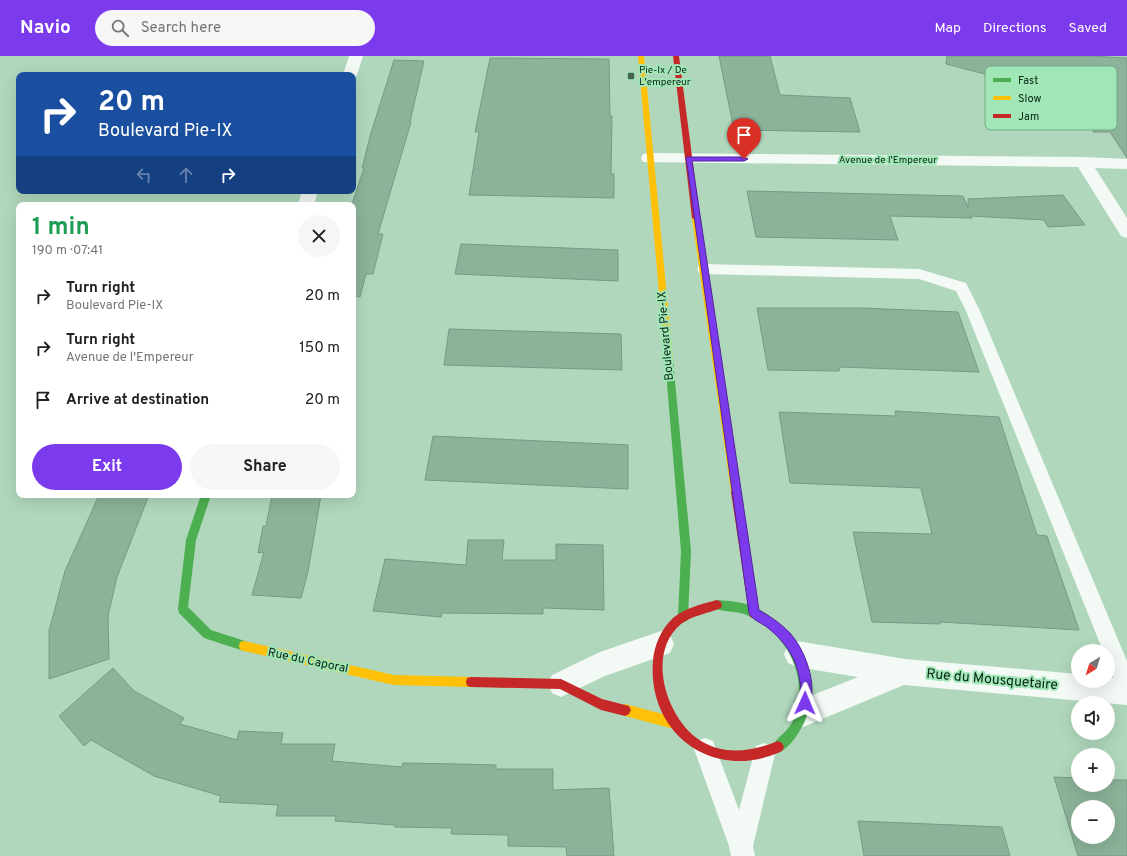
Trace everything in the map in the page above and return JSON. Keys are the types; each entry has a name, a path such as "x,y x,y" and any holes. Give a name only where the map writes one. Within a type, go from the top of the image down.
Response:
{"street":[{"path":"351,72 356,56"},
{"name":"Boulevard Pie-IX","path":"641,56 649,158 686,551 684,617"},
{"path":"676,56 688,159 754,613"},
{"name":"Avenue de l'Empereur","path":"649,158 1083,162 1127,164"},
{"path":"1083,162 1127,232"},
{"name":"Rue du Caporal","path":"205,498 191,540 183,609 208,634 256,650 394,680 561,684 601,704 674,723"},
{"path":"717,605 736,607 754,613 771,623 786,637 797,654 804,673 806,694 804,713 795,731 781,745 764,754 744,758 724,756 705,749 688,738 674,723 662,704 656,684 656,663 661,644 670,629 684,617 699,609 717,605"},
{"name":"Rue du Caporal","path":"561,684 600,665 661,644"},
{"name":"Rue du Mousquetaire","path":"797,654 905,672 1127,692"},
{"name":"Rue du Mousquetaire","path":"804,713 905,672"}],"lane":[{"path":"704,269 919,274 961,288 973,311 1127,686"},
{"path":"705,749 742,851"},
{"path":"742,851 764,754"}],"building":[{"path":"719,56 770,56 780,95 850,98 860,132 734,130"},
{"path":"947,56 1091,56 1127,58 1127,158 1110,132 1093,132 1093,130 1117,130 1117,66 985,66 985,74 946,64"},
{"path":"490,58 609,59 610,116 612,116 611,174 614,174 614,198 469,195 479,132 475,132"},
{"path":"394,60 424,61 411,122 378,234 383,234 373,274 366,274 360,297 356,296 356,202 353,201 364,168 362,168 371,133"},
{"path":"747,191 963,196 968,208 968,199 1063,195 1085,225 1048,227 1044,220 971,216 972,218 890,216 898,240 756,237"},
{"path":"461,244 618,250 618,281 455,274"},
{"path":"757,308 862,308 958,312 979,372 840,367 839,371 768,370"},
{"path":"449,329 621,334 622,370 444,365"},
{"path":"895,411 999,417 1037,535 1047,536 1079,630 940,622 940,624 872,622 853,532 932,534 921,488 790,483 779,412 896,416"},
{"path":"433,436 628,445 628,489 425,480"},
{"path":"98,498 148,498 117,577 108,616 109,659 49,679 49,631 65,571"},
{"path":"271,498 320,498 308,572 301,598 252,595 264,552 258,553 263,526 266,526"},
{"path":"468,540 504,540 502,560 556,560 556,544 603,545 604,610 543,608 543,614 442,613 441,617 373,611 385,559 466,565"},
{"path":"113,668 134,691 184,718 180,724 237,740 239,731 283,733 281,744 335,744 332,761 402,767 403,763 496,765 496,769 553,769 553,790 609,788 614,856 567,856 566,847 508,846 508,835 451,834 452,828 395,827 395,825 335,821 336,816 276,816 278,805 219,802 221,796 154,776 91,740 84,746 59,716"},
{"path":"1054,777 1071,778 1071,792 1115,792 1115,780 1127,780 1127,856 1078,856 1074,844 1115,844 1115,800 1071,800 1071,833"},
{"path":"858,821 1002,827 1010,856 864,856"}],"traffic: fast":[{"path":"669,360 686,551 683,617"},
{"path":"205,498 191,540 183,609 208,634 244,646"},
{"path":"717,605 742,608 755,613 780,632 790,644 798,658 803,672 805,687 804,702 800,718 796,726 788,738 778,747"}],"traffic: slow":[{"path":"641,56 669,360"},
{"path":"696,218 736,492"},
{"path":"244,646 394,680 471,682"},
{"path":"625,710 674,723"}],"traffic: jam":[{"path":"676,56 696,218"},
{"path":"736,492 754,613"},
{"path":"717,605 682,617 673,625 664,639 658,654 657,671 665,706 673,721 684,735 706,750 727,755 748,756 759,755 778,747"},
{"path":"471,682 561,684 601,704 625,710"}],"place":[{"name":"Pie-Ix / De L'empereur","path":"631,76"}],"route":[{"path":"744,159 688,159 754,613 771,623 786,637 797,654 804,673 806,694 805,703"}]}
